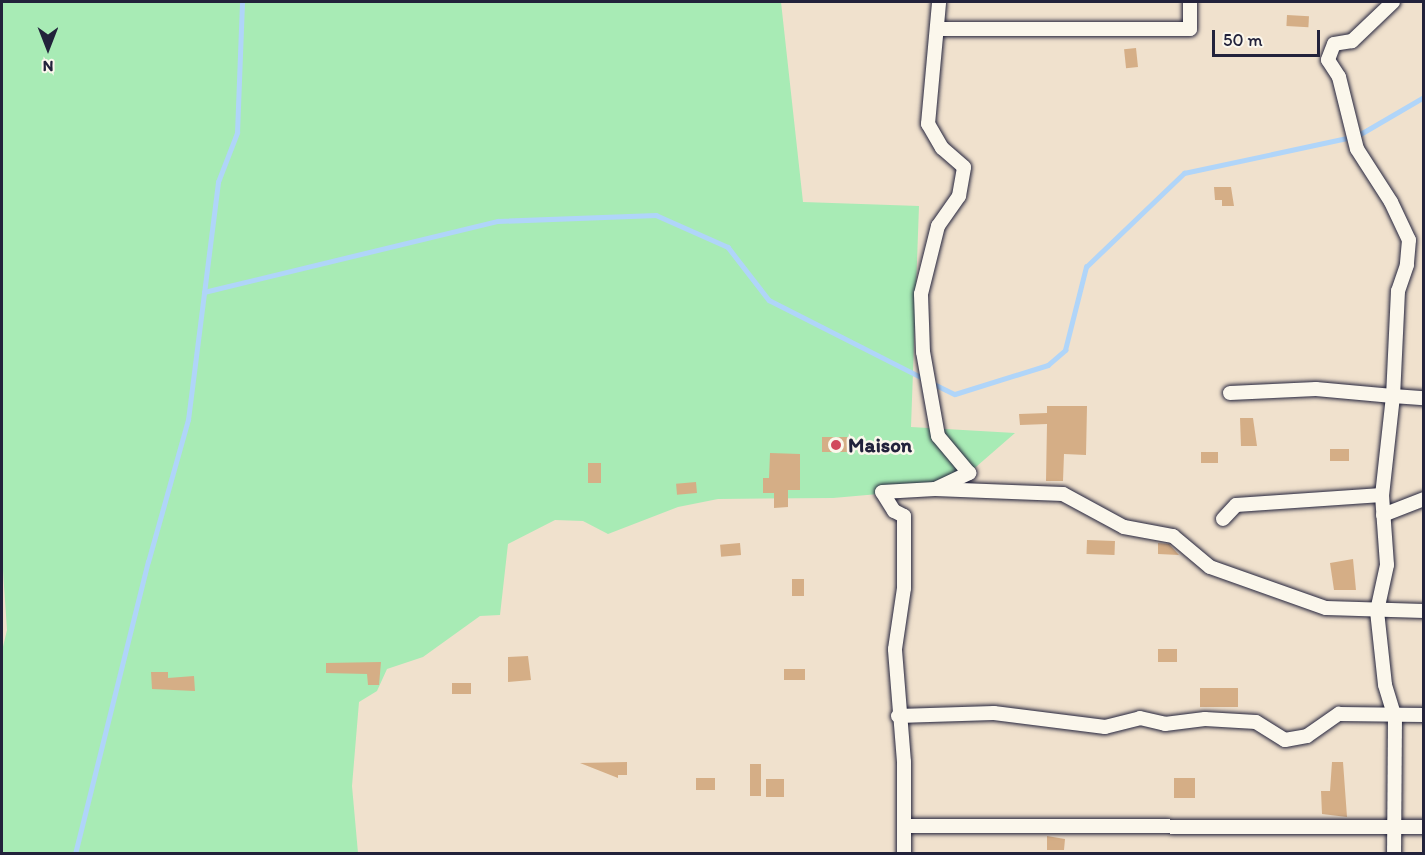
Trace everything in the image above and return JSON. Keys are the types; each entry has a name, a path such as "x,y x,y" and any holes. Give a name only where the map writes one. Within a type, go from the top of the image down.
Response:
{"street":[{"path":"935,489 969,473 938,436 923,352 921,294 938,226 959,196 964,167 942,148 928,124 939,2"},
{"path":"938,29 1190,29 1190,2"},
{"path":"1393,2 1352,41 1334,44 1328,60 1338,77 1357,149 1409,240 1407,265 1398,291 1393,396 1382,495 1387,565 1377,611 1384,686 1395,717 1394,854"},
{"path":"1230,393 1316,389 1424,398"},
{"path":"904,854 905,826 898,716 900,674 895,649 904,588 904,516 894,511 882,492 935,489 1063,494 1124,528 1173,536 1210,567 1326,608 1424,611"},
{"path":"1223,519 1236,505 1382,495"},
{"path":"1383,514 1424,499"},
{"path":"898,716 994,713 1060,718 1105,727 1140,718 1165,724 1205,719 1246,721 1256,722 1285,740 1307,736 1339,714 1395,717 1424,715"},
{"path":"905,826 1424,827"}],"green space":[{"path":"2,2 781,2 803,202 919,206 911,427 1015,433 969,473 935,489 833,498 718,499 678,507 608,534 583,521 555,520 508,544 500,615 480,616 423,657 387,669 377,691 359,702 352,786 358,853 2,854 2,651 7,630 2,556"}],"building":[{"path":"1287,15 1309,16 1308,27 1286,26"},
{"path":"1136,48 1138,67 1126,68 1124,49"},
{"path":"1214,187 1231,187 1234,206 1222,206 1222,200 1215,200"},
{"path":"1047,406 1087,406 1086,455 1064,454 1063,481 1046,481 1047,424 1020,425 1019,414 1047,413"},
{"path":"1240,418 1253,418 1257,446 1241,446"},
{"name":"Maison","path":"822,437 849,437 849,452 822,452"},
{"path":"1330,449 1349,449 1349,461 1330,461"},
{"path":"1201,452 1218,452 1218,463 1201,463"},
{"path":"770,453 800,454 800,490 788,490 788,507 774,508 774,493 763,493 763,478 769,478"},
{"path":"588,463 601,463 601,483 588,483"},
{"path":"696,482 697,493 677,495 676,484"},
{"path":"1087,540 1115,541 1114,555 1087,554"},
{"path":"740,543 741,555 721,557 720,545"},
{"path":"1158,543 1169,544 1179,555 1158,554"},
{"path":"1353,559 1356,590 1334,590 1330,563"},
{"path":"792,579 804,579 804,596 792,596"},
{"path":"1158,649 1177,649 1177,662 1158,662"},
{"path":"528,656 531,680 508,682 508,657"},
{"path":"381,662 379,685 368,685 367,674 326,673 326,663"},
{"path":"784,669 805,669 805,680 784,680"},
{"path":"151,672 168,672 168,678 194,676 195,691 152,689"},
{"path":"452,683 471,683 471,694 452,694"},
{"path":"1200,688 1238,688 1238,707 1200,707"},
{"path":"627,762 627,775 618,775 618,778 580,763"},
{"path":"1332,762 1343,762 1347,817 1322,814 1321,791 1330,791"},
{"path":"750,764 761,764 761,796 750,796"},
{"path":"696,778 715,778 715,790 696,790"},
{"path":"1174,778 1195,778 1195,798 1174,798"},
{"path":"766,779 784,779 784,797 766,797"},
{"path":"1047,836 1065,839 1064,850 1047,850"}],"waterway":[{"path":"75,854 148,562 188,420 218,182 237,133 242,2"},
{"path":"932,383 955,394 1048,365 1065,350 1086,267 1184,173 1357,136 1424,97"},
{"path":"204,292 498,221 656,215 728,247 769,300 925,379"}],"place":[{"name":"Maison","path":"836,445"}]}
